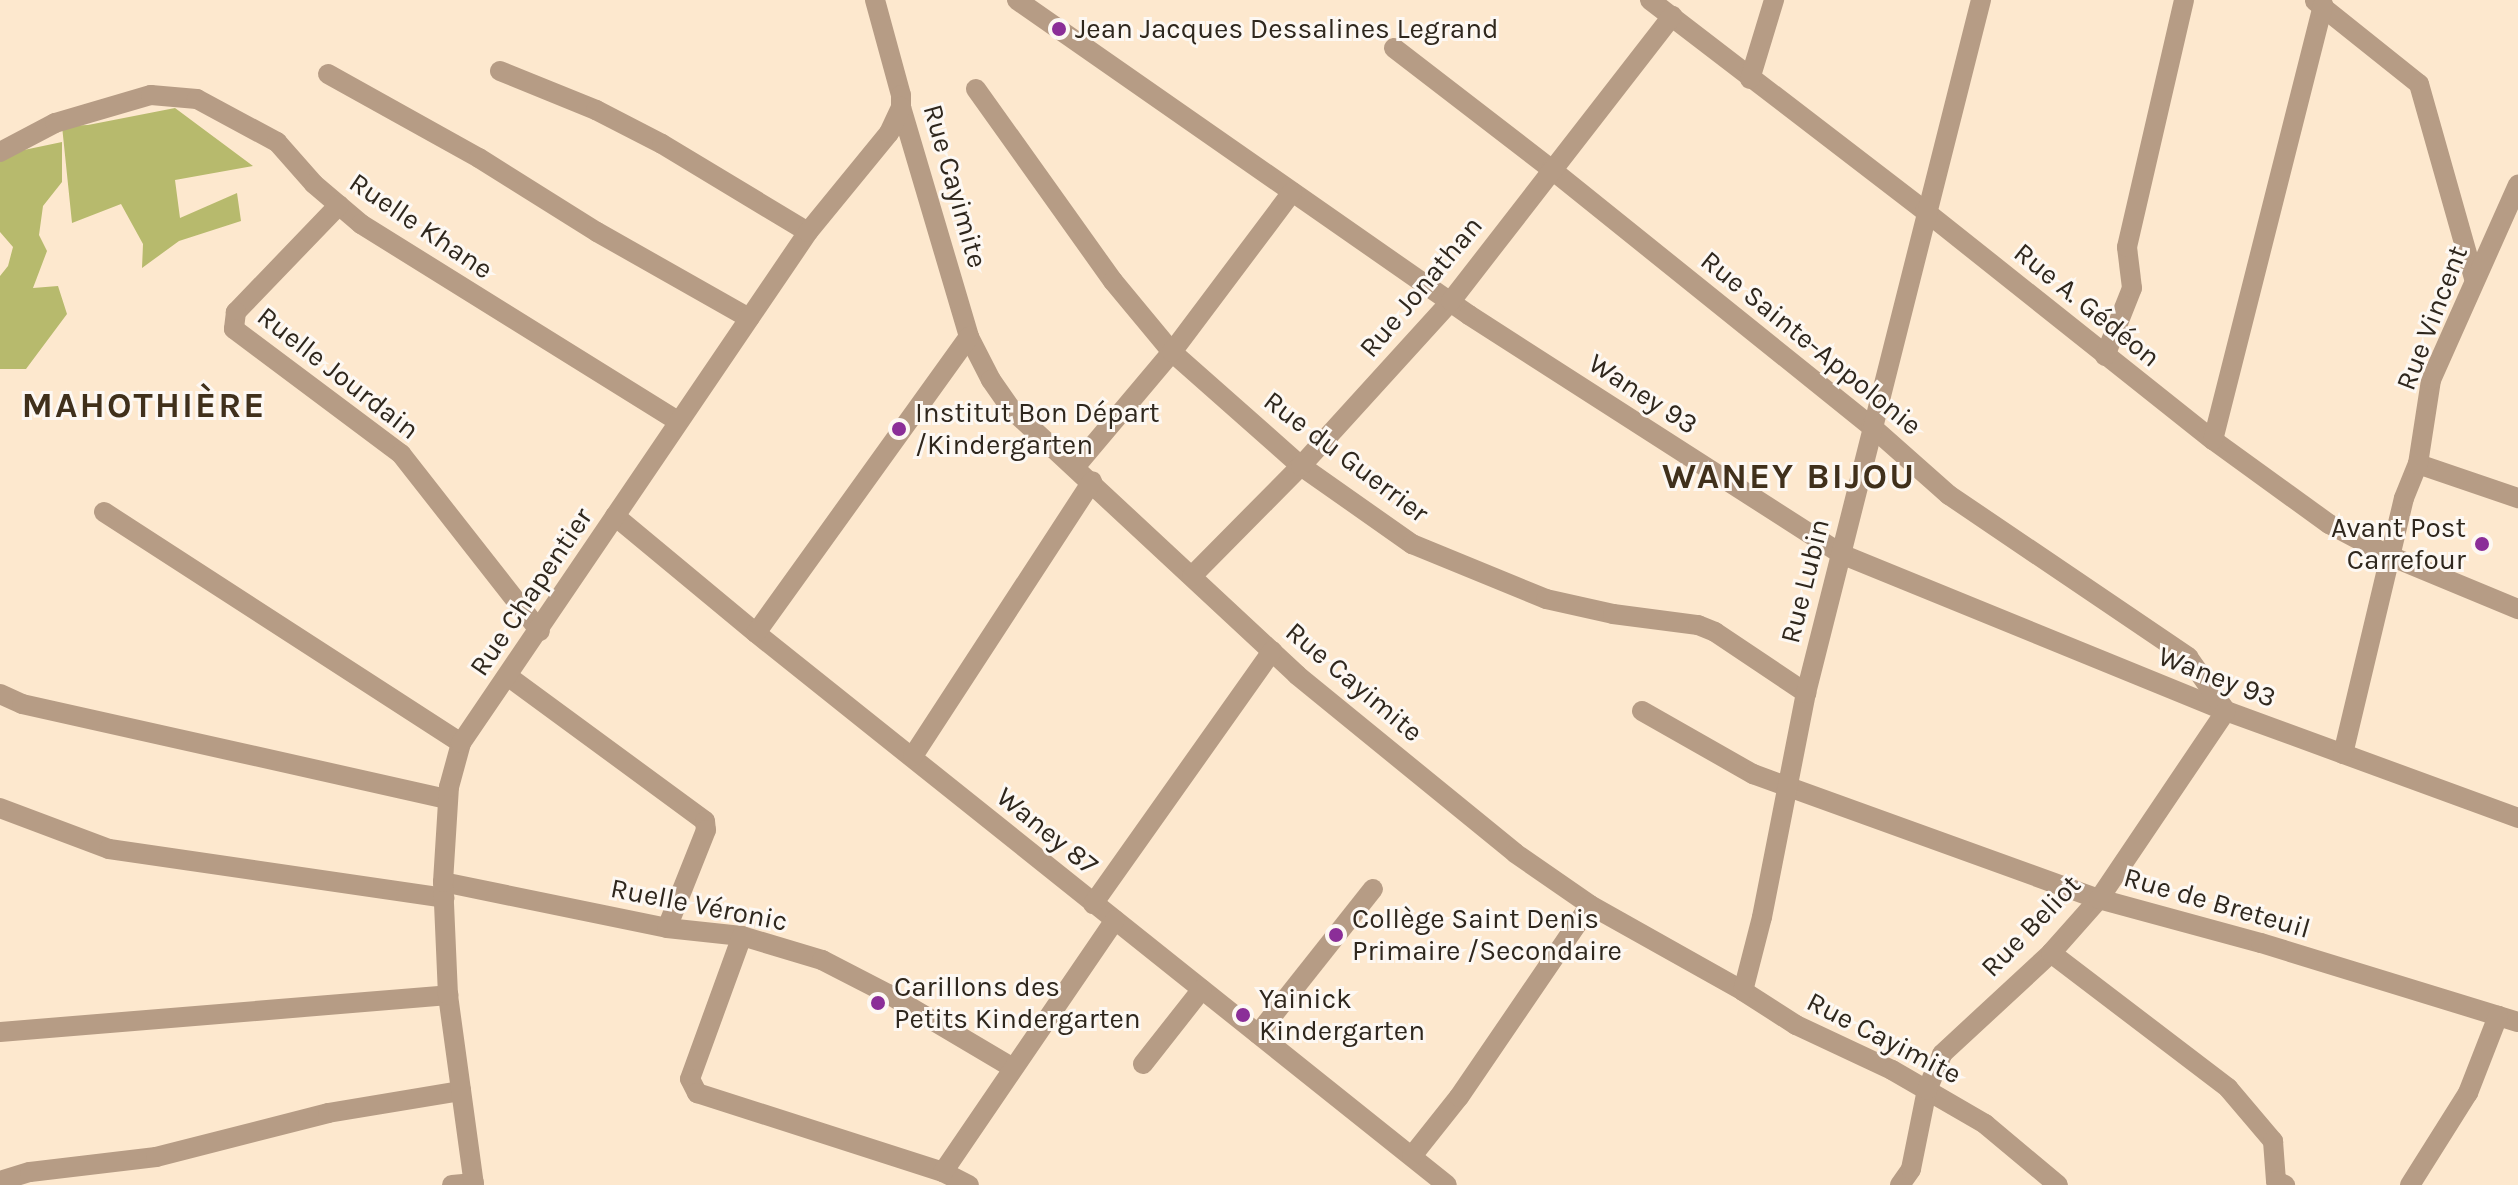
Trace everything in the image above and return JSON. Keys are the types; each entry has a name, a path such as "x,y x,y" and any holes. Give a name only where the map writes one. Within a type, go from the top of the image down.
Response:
{"street":[{"name":"Rue Cayimite","path":"875,0 901,95 901,107 969,337 991,380 1011,409 1272,651 1515,853 1590,905 1743,991 1796,1025 1927,1090 1985,1124 2058,1185"},
{"name":"Waney 93","path":"1017,0 1451,301 1841,554 2226,711 2518,818"},
{"name":"Rue A. Gédéon","path":"1650,0 1925,211 2213,440 2329,524 2390,556 2518,609"},
{"path":"1750,79 1774,0"},
{"name":"Rue Lubin","path":"1743,991 1762,917 1806,693 1925,211 1981,0"},
{"path":"2105,356 2132,288 2127,247 2184,0"},
{"path":"2213,440 2318,2 2419,84 2474,278"},
{"name":"Rue Jonathan","path":"1192,576 1301,466 1451,301 1672,16"},
{"name":"Rue Sainte-Appolonie","path":"1394,48 1551,169 1871,426 1949,495 2188,657 2226,711"},
{"path":"500,71 596,110 662,144 808,232"},
{"path":"328,74 479,158 597,232 749,318"},
{"name":"Rue du Guerrier","path":"976,89 1113,281 1172,352 1301,466 1412,544 1546,599 1613,614 1698,625 1715,632 1806,693"},
{"name":"Ruelle Khane","path":"0,152 55,123 151,95 197,99 277,142 314,184 361,224 503,316 678,421"},
{"name":"Rue Chapentier","path":"474,1184 448,995 444,890 447,799 461,743 509,677 678,421 808,232 889,133 901,107"},
{"name":"Rue Vincent","path":"2343,754 2404,498 2418,464 2431,380 2518,185"},
{"path":"1075,467 1172,352 1292,192"},
{"name":"Ruelle Jourdain","path":"339,205 236,312 234,329 401,454 540,631"},
{"path":"756,633 969,337"},
{"path":"2418,464 2518,498"},
{"path":"913,756 1092,481"},
{"path":"104,512 461,743"},
{"name":"Waney 87","path":"615,516 1093,904 1447,1185"},
{"path":"1093,904 1272,651"},
{"path":"509,677 705,821 706,830 667,928"},
{"path":"0,694 22,704 447,799"},
{"name":"Rue de Breteuil","path":"1642,711 1753,774 2099,899 2261,943 2518,1022"},
{"name":"Rue Beliot","path":"1900,1185 1911,1169 1927,1090 1942,1054 2051,953 2099,899 2226,711"},
{"name":"Ruelle Véronic","path":"0,808 109,849 444,890 667,928 742,936 822,960 888,994 1013,1068"},
{"path":"1258,1034 1373,889"},
{"path":"1412,1156 1459,1097 1590,905"},
{"path":"943,1172 1115,920"},
{"path":"742,936 690,1079 697,1093 943,1172 969,1185"},
{"path":"2051,953 2228,1088 2273,1141 2278,1184"},
{"path":"1143,1064 1202,989"},
{"path":"0,1032 448,995"},
{"path":"2410,1185 2468,1093 2498,1016"},
{"path":"0,1181 30,1172 156,1157 328,1113 461,1091"},
{"path":"452,1185 474,1184"}],"green space":[{"path":"175,108 253,166 175,180 180,218 237,193 241,221 179,241 142,268 143,244 121,204 72,223 62,126 88,125"},
{"path":"62,142 62,182 43,206 39,235 47,251 33,288 58,286 67,314 26,369 0,369 0,276 8,266 13,247 0,232 0,155"}],"place":[{"name":"Jean Jacques Dessalines Legrand","path":"1059,29"},
{"name":"Institut Bon Départ /Kindergarten","path":"899,429"},
{"name":"Avant Post Carrefour","path":"2482,544"},
{"name":"Collège Saint Denis Primaire /Secondaire","path":"1336,935"},
{"name":"Carillons des Petits Kindergarten","path":"878,1003"},
{"name":"Yainick Kindergarten","path":"1243,1015"}],"district":[{"name":"MAHOTHIÈRE","path":"144,406"},
{"name":"WANEY BIJOU","path":"1789,477"}]}
